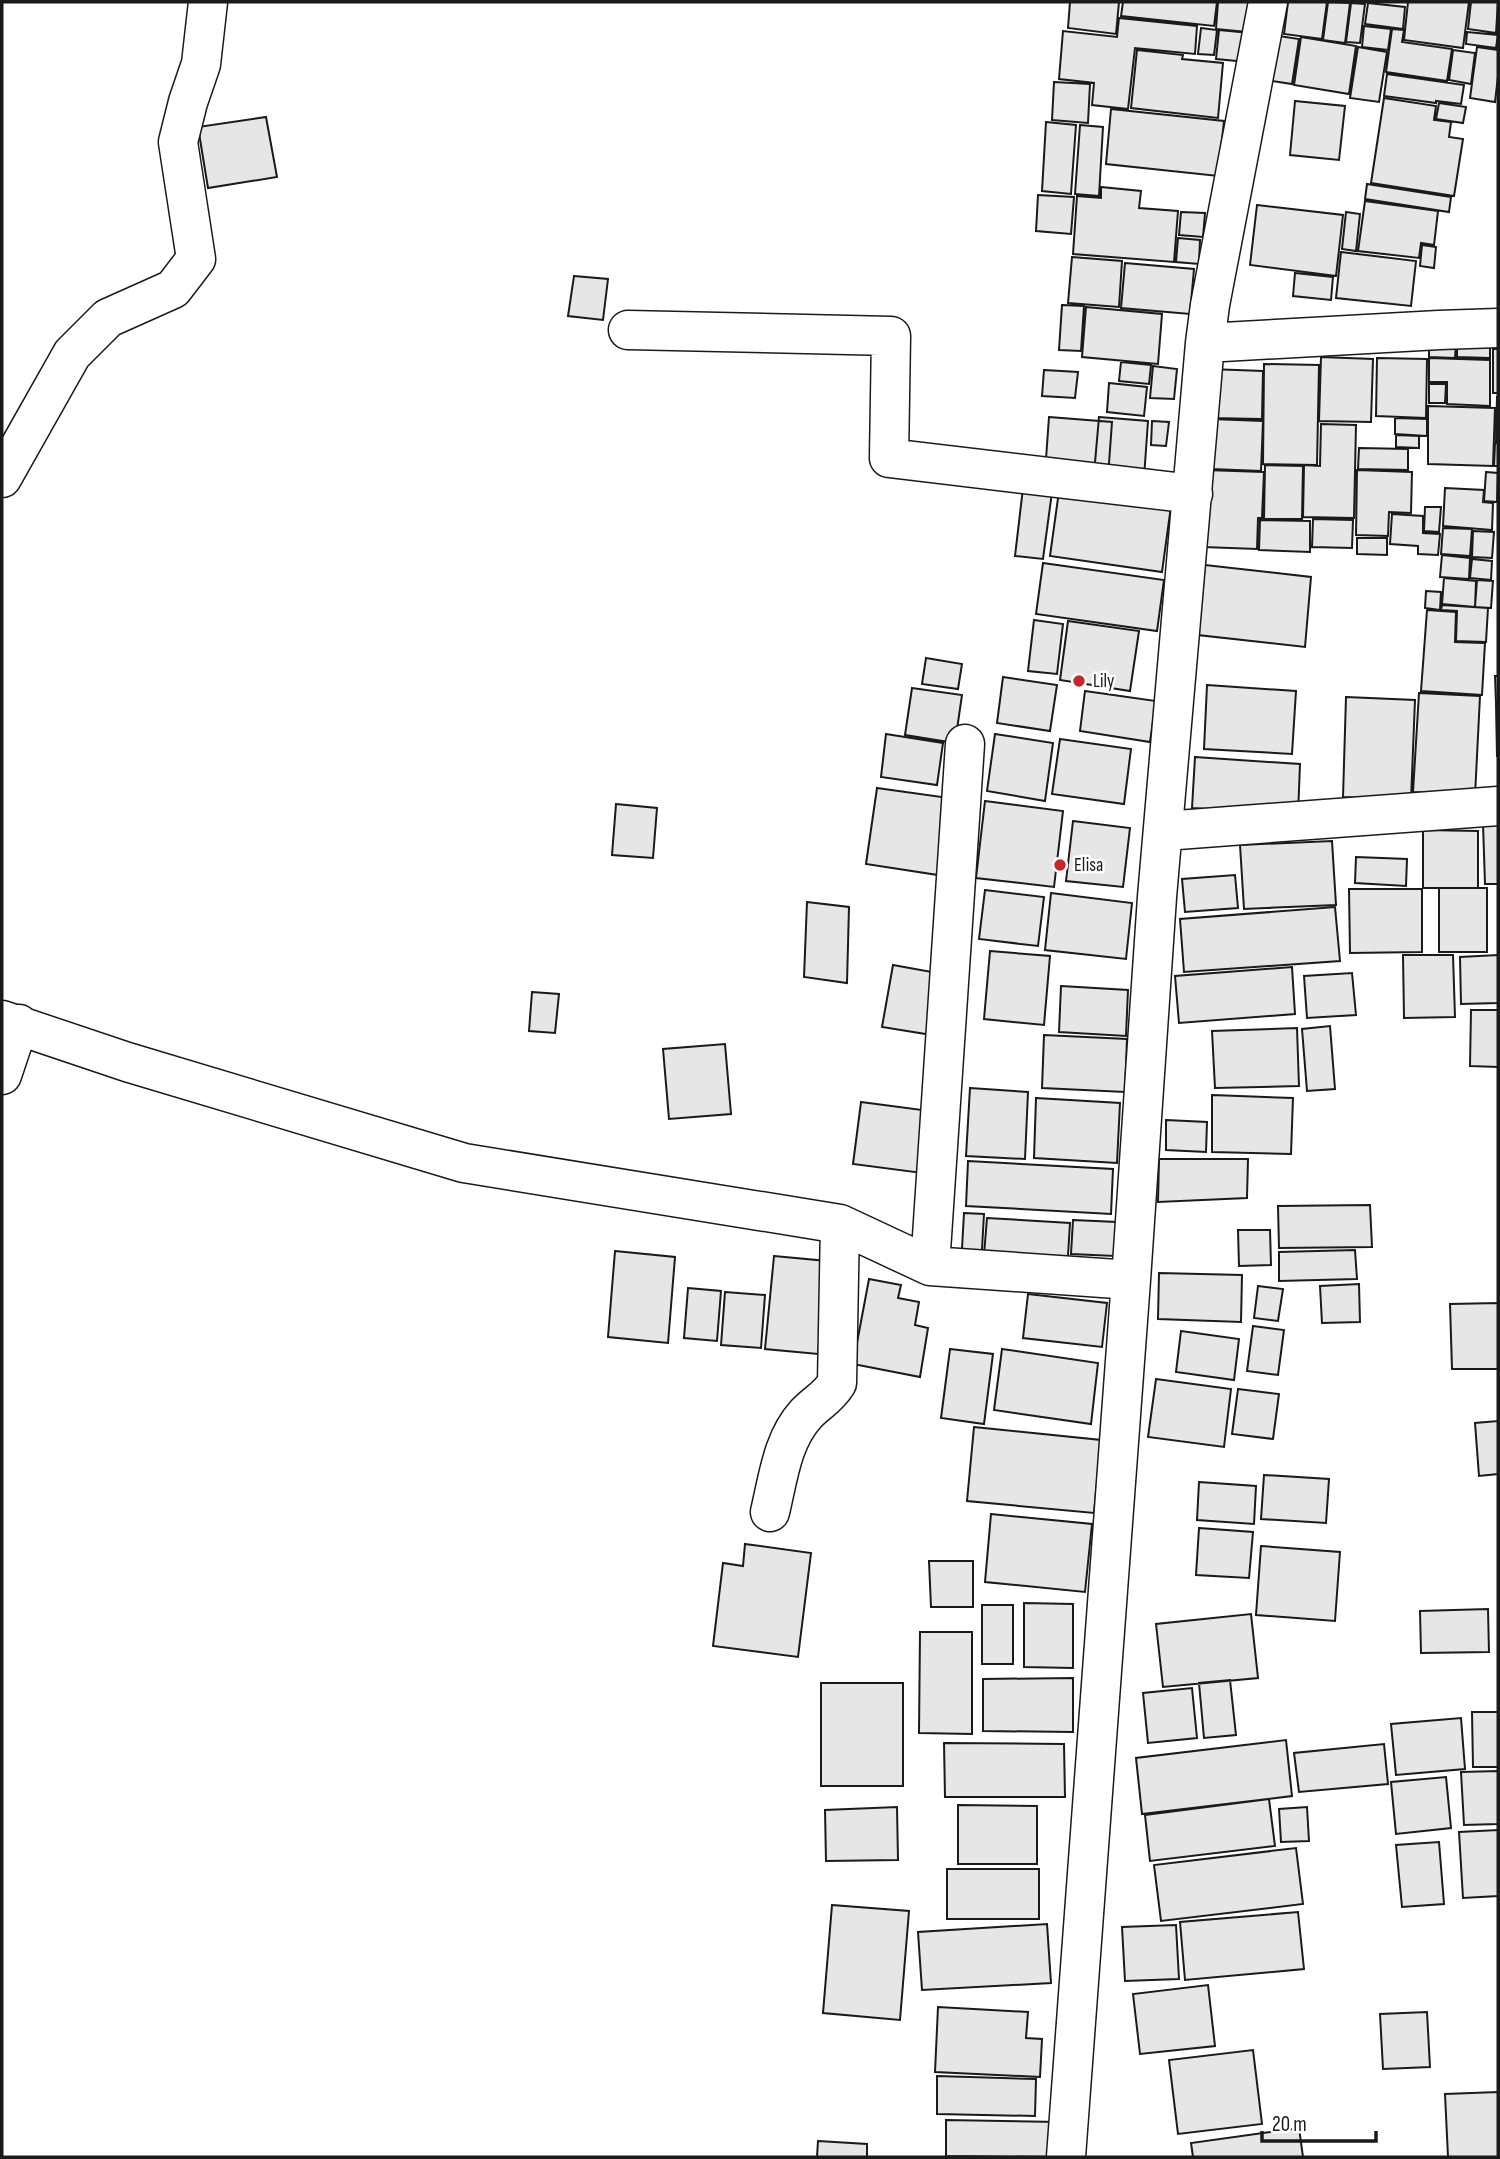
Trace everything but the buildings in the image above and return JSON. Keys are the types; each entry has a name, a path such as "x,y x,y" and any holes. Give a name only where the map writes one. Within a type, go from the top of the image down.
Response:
{"street":[{"path":"2,478 72,354 108,318 173,289 196,259 178,142 201,65 208,2"},
{"path":"1066,2157 1157,897 1205,343 1268,2"},
{"path":"1205,343 1498,328"},
{"path":"628,330 891,336 888,458 1193,494"},
{"path":"930,1266 965,744"},
{"path":"1164,831 1498,806"},
{"path":"2,1075 10,1022 127,1062 464,1163 840,1224 930,1266 1131,1280"},
{"path":"771,1512 786,1447 806,1414 830,1395 837,1382 840,1224"}],"place":[{"name":"Lily","path":"1079,681"},
{"name":"Elisa","path":"1060,865"}]}
